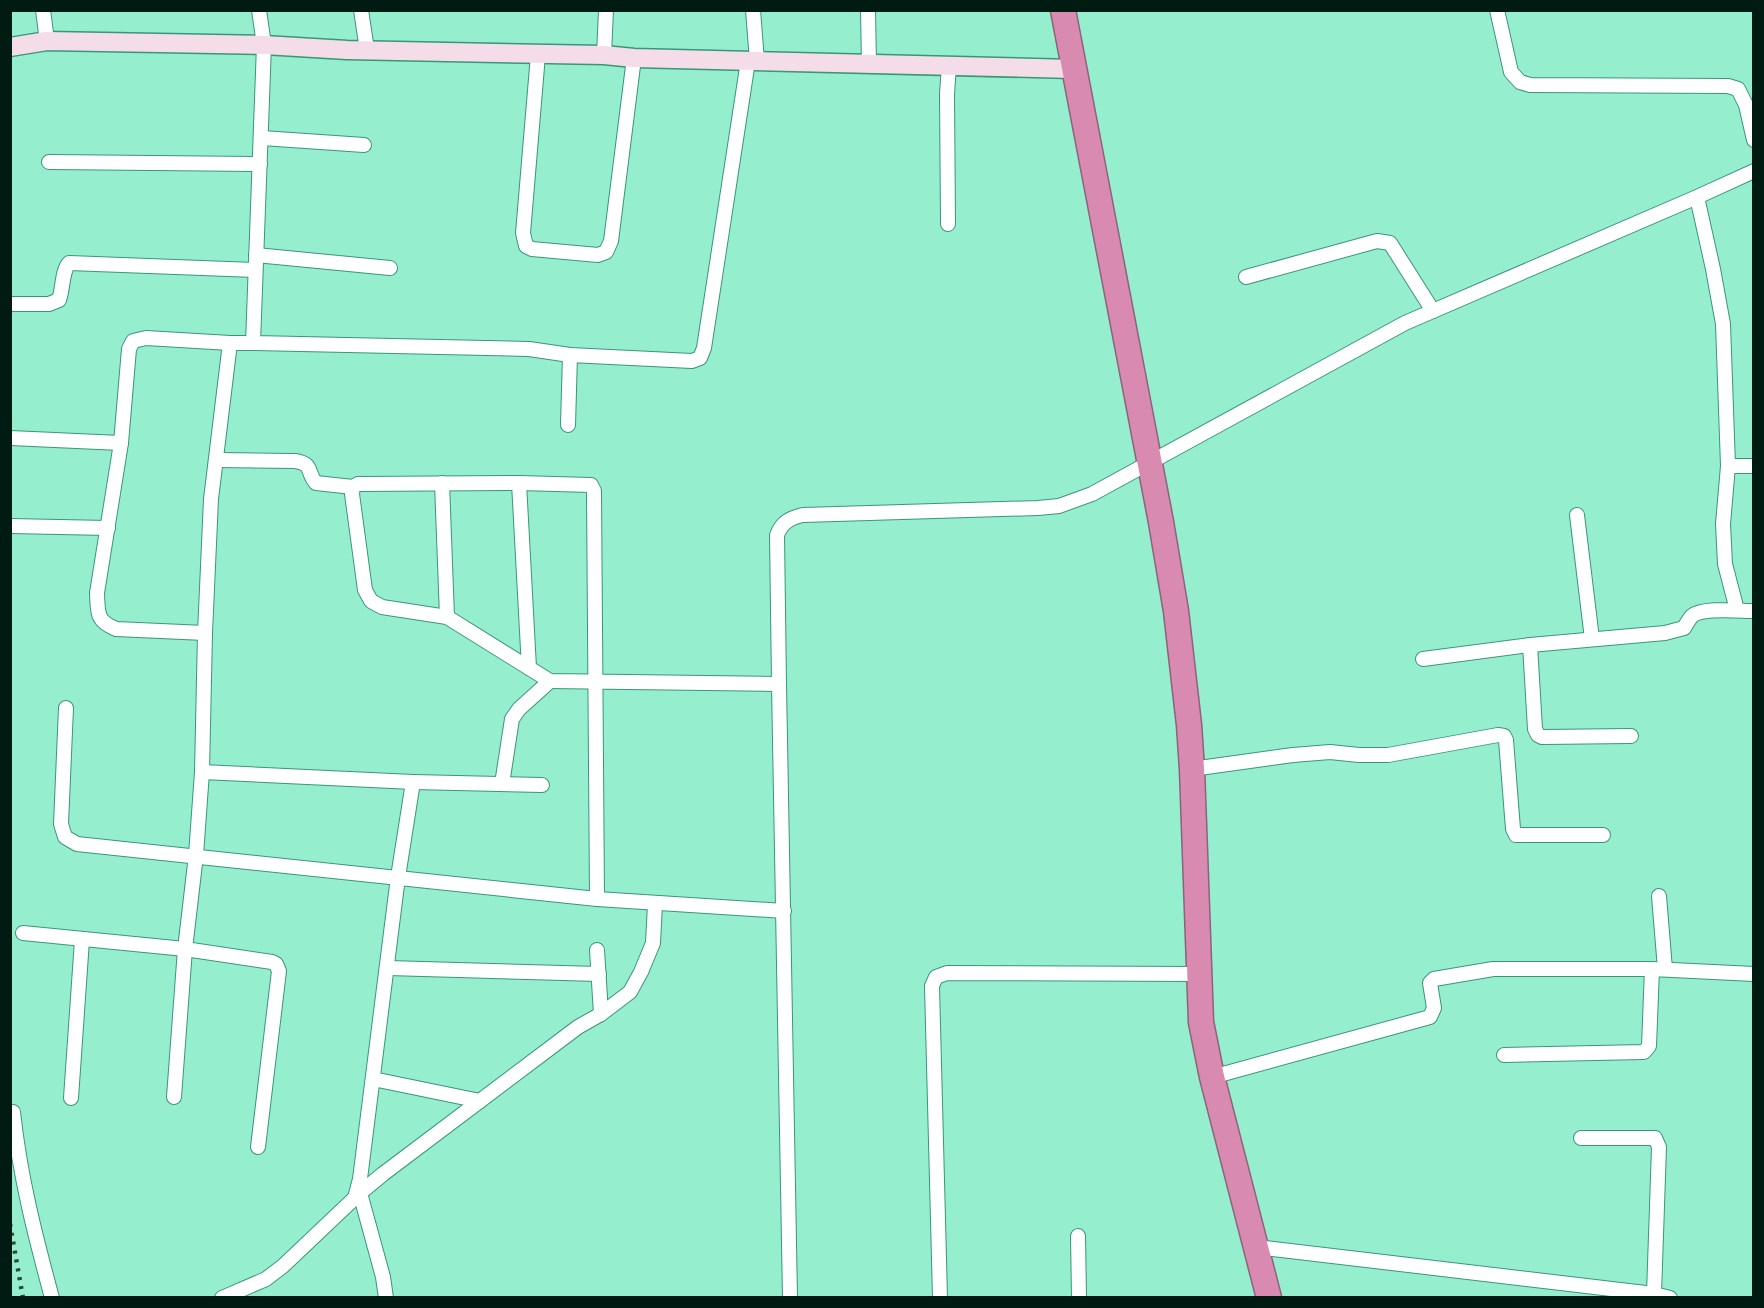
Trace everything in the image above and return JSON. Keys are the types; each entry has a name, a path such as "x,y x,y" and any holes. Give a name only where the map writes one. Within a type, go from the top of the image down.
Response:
{"highway":[{"path":"1063,10 1176,611 1192,769 1201,1022 1212,1077 1269,1298"}],"street":[{"path":"43,10 47,41"},
{"path":"253,343 264,45 259,10"},
{"path":"361,10 367,50"},
{"path":"604,55 606,10"},
{"path":"205,633 116,629 105,625 98,615 97,593 121,443 129,349 133,341 146,338 253,343 519,348 570,355 692,361 700,358 704,348 752,61 753,10"},
{"path":"868,10 869,64"},
{"path":"1497,10 1511,72 1520,82 1530,84 1728,86 1738,89 1746,105 1754,140"},
{"path":"10,47 47,41 264,45 367,50 604,55 634,58 1073,69"},
{"path":"538,55 523,233 526,246 532,249 598,255 606,252 611,241 634,58"},
{"path":"948,224 947,94 949,66"},
{"path":"262,138 364,145"},
{"path":"49,162 260,164"},
{"path":"790,1298 777,535 781,526 786,521 803,515 1038,508 1059,506 1092,494 1405,323 1754,171"},
{"path":"1697,197 1723,324 1728,466 1723,524 1725,564 1737,610"},
{"path":"1246,277 1384,241 1390,243 1434,311"},
{"path":"256,255 390,268"},
{"path":"10,304 49,304 59,300 65,268 69,263 255,270"},
{"path":"174,1097 202,772 211,499 230,342"},
{"path":"568,425 570,355"},
{"path":"10,438 121,443"},
{"path":"216,460 296,460 309,466 316,483 353,487 358,484 442,483 583,483 591,485 594,491 597,899"},
{"path":"1728,466 1754,466"},
{"path":"442,483 447,617"},
{"path":"519,483 529,668"},
{"path":"353,487 352,494 365,590 370,601 382,606 447,617 550,681 779,684"},
{"path":"1577,515 1592,639"},
{"path":"10,526 108,528"},
{"path":"1423,659 1530,645 1680,630 1699,612 1754,611"},
{"path":"1530,645 1535,729 1538,735 1542,737 1631,736"},
{"path":"502,784 512,719 550,681"},
{"path":"66,708 61,824 64,837 77,844 597,899 783,911"},
{"path":"1192,769 1330,752 1388,755 1498,735 1504,736 1506,740 1513,830 1516,835 1603,835"},
{"path":"202,772 413,782 542,785"},
{"path":"386,1298 376,1249 358,1195 398,877 413,782"},
{"path":"1504,1055 1644,1052 1647,1050 1659,969 1659,896"},
{"path":"222,1298 266,1279 284,1266 358,1195 579,1027 630,992 641,972 652,943 655,904"},
{"path":"23,933 185,949 276,964 279,971 258,1147"},
{"path":"70,1098 82,940"},
{"path":"597,950 601,1014"},
{"path":"388,968 599,975"},
{"path":"1212,1077 1430,1017 1434,1008 1430,983 1434,979 1492,969 1659,969 1754,974"},
{"path":"940,1298 932,986 936,977 947,973 1198,974"},
{"path":"373,1079 480,1101"},
{"path":"13,1112 27,1206 52,1298"},
{"path":"1581,1138 1655,1138 1659,1146 1654,1294"},
{"path":"1078,1236 1079,1298"},
{"path":"1256,1247 1654,1294 1670,1298"}],"railway":[{"path":"10,1224 23,1298"}]}
